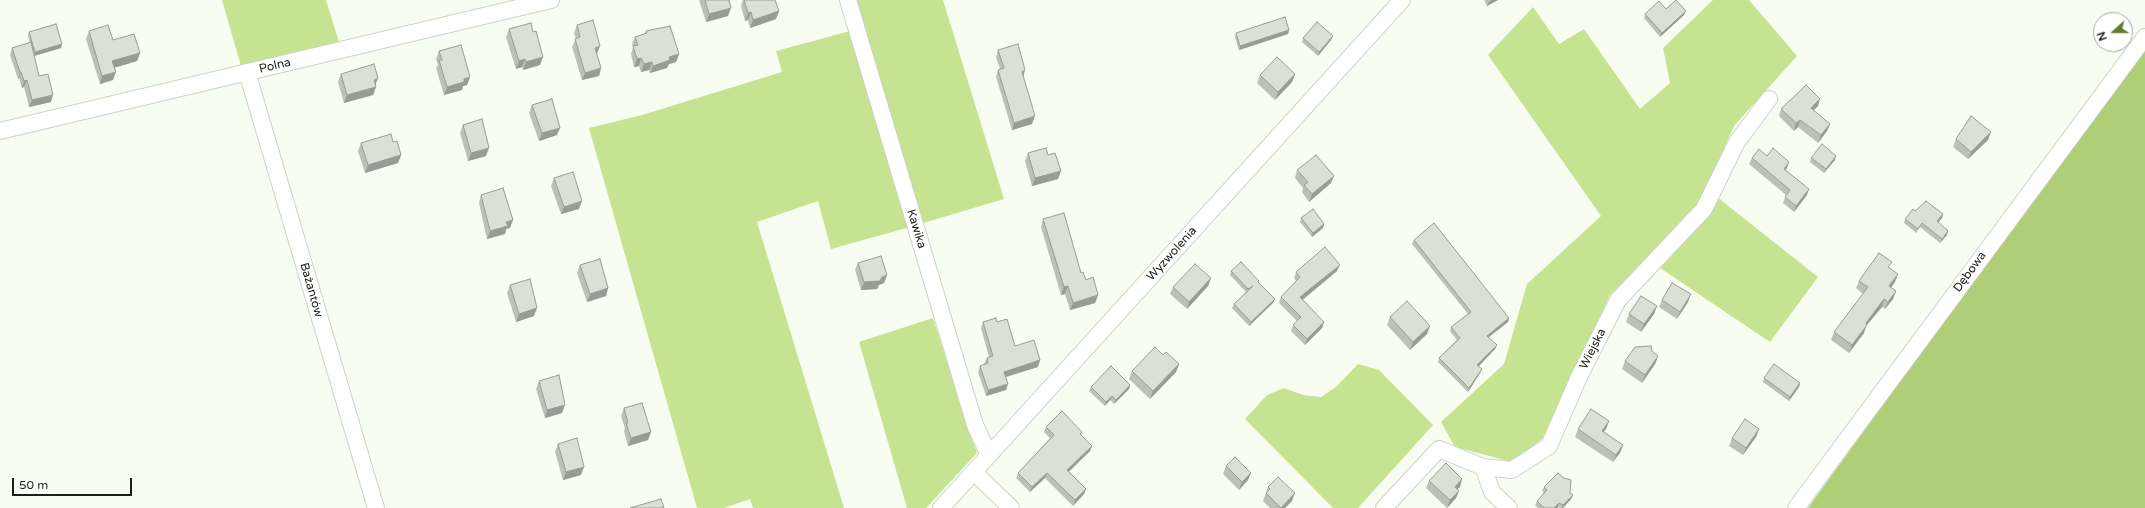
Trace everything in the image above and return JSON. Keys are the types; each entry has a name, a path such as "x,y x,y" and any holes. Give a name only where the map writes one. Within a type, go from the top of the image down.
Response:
{"street":[{"name":"Polna","path":"0,131 551,0"},
{"name":"Kawika","path":"848,0 975,426 989,455"},
{"name":"Wyzwolenia","path":"941,508 1402,0"},
{"name":"Dębowa","path":"1796,508 2145,38"},
{"name":"Bażantów","path":"247,72 376,508"},
{"name":"Wiejska","path":"1384,508 1439,449 1483,467 1512,470 1548,446 1579,377 1618,300 1704,209 1737,142 1769,100"},
{"path":"1483,467 1492,492 1509,508"},
{"path":"974,472 1011,508"}],"green space":[{"path":"222,0 326,0 339,42 241,66"},
{"path":"854,0 943,0 1004,199 923,223"},
{"path":"1713,0 1749,0 1797,56 1734,126 1698,206 1610,295 1542,439 1512,462 1455,447 1441,422 1504,364 1527,284 1601,216 1488,55 1533,7 1559,44 1584,29 1640,109 1670,83 1663,48"},
{"path":"850,31 910,227 831,249 818,201 757,222 844,508 753,508 750,499 724,508 697,508 589,128 642,115 782,72 776,51"},
{"path":"2145,41 2145,508 1808,508 1959,300"},
{"path":"1717,197 1818,277 1770,342 1657,266"},
{"path":"933,318 977,453 926,508 907,508 859,342"},
{"path":"1358,364 1379,370 1433,425 1358,508 1333,508 1245,419 1267,395 1284,388 1303,395 1321,397 1336,387"}],"building":[{"path":"705,0 729,0 731,8 709,14"},
{"path":"744,0 775,0 779,11 753,20 751,12 748,13"},
{"path":"1676,0 1686,11 1662,33 1645,14 1659,1 1666,9"},
{"path":"1285,17 1289,30 1240,46 1236,33"},
{"path":"593,20 600,46 595,48 601,68 585,73 575,39 580,37 577,25"},
{"path":"1317,22 1333,36 1319,52 1303,38"},
{"path":"531,23 533,32 536,31 543,57 526,62 525,59 519,61 509,29"},
{"path":"56,24 62,44 35,52 29,32"},
{"path":"108,25 113,40 134,34 140,53 112,61 116,72 102,76 89,31"},
{"path":"670,26 679,54 669,57 670,60 653,66 652,62 644,64 641,58 637,59 633,46 638,45 635,37 647,33 646,31"},
{"path":"31,42 39,76 48,74 53,95 32,100 27,80 24,81 12,48"},
{"path":"1018,44 1025,70 1022,72 1035,116 1014,123 998,70 1004,68 998,50"},
{"path":"461,45 470,77 464,79 464,82 447,87 439,60 442,60 439,51"},
{"path":"1277,57 1295,74 1278,92 1260,75"},
{"path":"374,64 378,78 374,80 376,87 347,95 341,74"},
{"path":"1806,85 1820,99 1811,108 1830,124 1821,135 1800,120 1796,123 1781,109"},
{"path":"552,99 560,128 542,133 532,105"},
{"path":"1971,116 1991,132 1971,152 1956,139"},
{"path":"482,119 489,148 471,153 463,125"},
{"path":"391,134 393,142 397,141 401,155 368,165 361,143"},
{"path":"1822,144 1836,156 1826,169 1811,158"},
{"path":"1046,148 1048,155 1055,153 1061,171 1035,178 1028,153"},
{"path":"1773,148 1789,162 1784,169 1809,189 1796,206 1785,197 1790,190 1752,158 1759,149 1767,156"},
{"path":"1316,155 1334,176 1312,194 1304,185 1308,182 1297,170"},
{"path":"573,172 582,201 564,207 554,178"},
{"path":"503,188 513,220 506,222 508,226 490,231 481,195"},
{"path":"1926,201 1943,214 1937,221 1948,231 1942,239 1922,223 1918,229 1905,219 1913,209 1915,211"},
{"path":"1313,209 1324,224 1313,233 1301,218"},
{"path":"1064,213 1081,273 1083,272 1086,280 1093,277 1098,295 1073,303 1068,286 1064,287 1043,219"},
{"path":"1434,223 1509,318 1487,336 1497,345 1477,365 1482,369 1469,388 1439,358 1460,338 1451,327 1471,312 1414,240"},
{"path":"1325,247 1340,265 1300,297 1324,322 1307,339 1293,325 1301,317 1281,297 1300,277 1296,272"},
{"path":"1879,253 1892,262 1888,267 1898,274 1889,286 1896,291 1888,302 1884,299 1852,345 1834,332 1868,287 1859,281"},
{"path":"881,256 887,275 882,277 880,281 864,282 858,263"},
{"path":"600,259 608,288 590,294 580,265"},
{"path":"1241,262 1275,299 1251,322 1234,304 1253,286 1248,289 1231,271"},
{"path":"1195,264 1211,278 1189,302 1173,287"},
{"path":"530,279 537,308 519,314 510,285"},
{"path":"1672,283 1691,294 1680,312 1662,300"},
{"path":"1641,296 1657,306 1644,324 1629,314"},
{"path":"1407,301 1430,326 1413,342 1390,317"},
{"path":"996,318 997,322 1007,319 1015,346 1034,340 1040,360 1004,372 1008,384 988,390 980,366 988,363 987,358 993,356 983,322"},
{"path":"1651,346 1652,351 1658,356 1645,375 1625,361 1635,347"},
{"path":"1155,347 1163,355 1166,352 1179,364 1153,391 1132,371"},
{"path":"1774,364 1800,383 1790,397 1764,378"},
{"path":"1111,366 1130,385 1116,400 1112,396 1106,402 1091,387"},
{"path":"559,375 565,405 547,410 539,381"},
{"path":"642,403 651,432 631,438 626,423 628,423 624,408"},
{"path":"1591,409 1609,421 1602,431 1623,445 1616,455 1578,429"},
{"path":"1062,411 1082,432 1080,434 1092,446 1067,470 1086,489 1075,500 1047,473 1032,487 1018,473 1054,435 1046,427"},
{"path":"1745,419 1759,429 1746,448 1732,438"},
{"path":"577,438 584,467 566,472 558,444"},
{"path":"1235,457 1251,473 1242,482 1226,466"},
{"path":"1446,463 1462,479 1455,487 1459,491 1450,500 1429,481"},
{"path":"1558,473 1564,478 1571,480 1570,493 1573,495 1563,505 1559,503 1554,508 1544,508 1537,501 1547,490 1544,487"},
{"path":"1278,477 1295,493 1281,508 1266,493 1270,489 1268,487"},
{"path":"661,499 664,508 630,508"}]}
